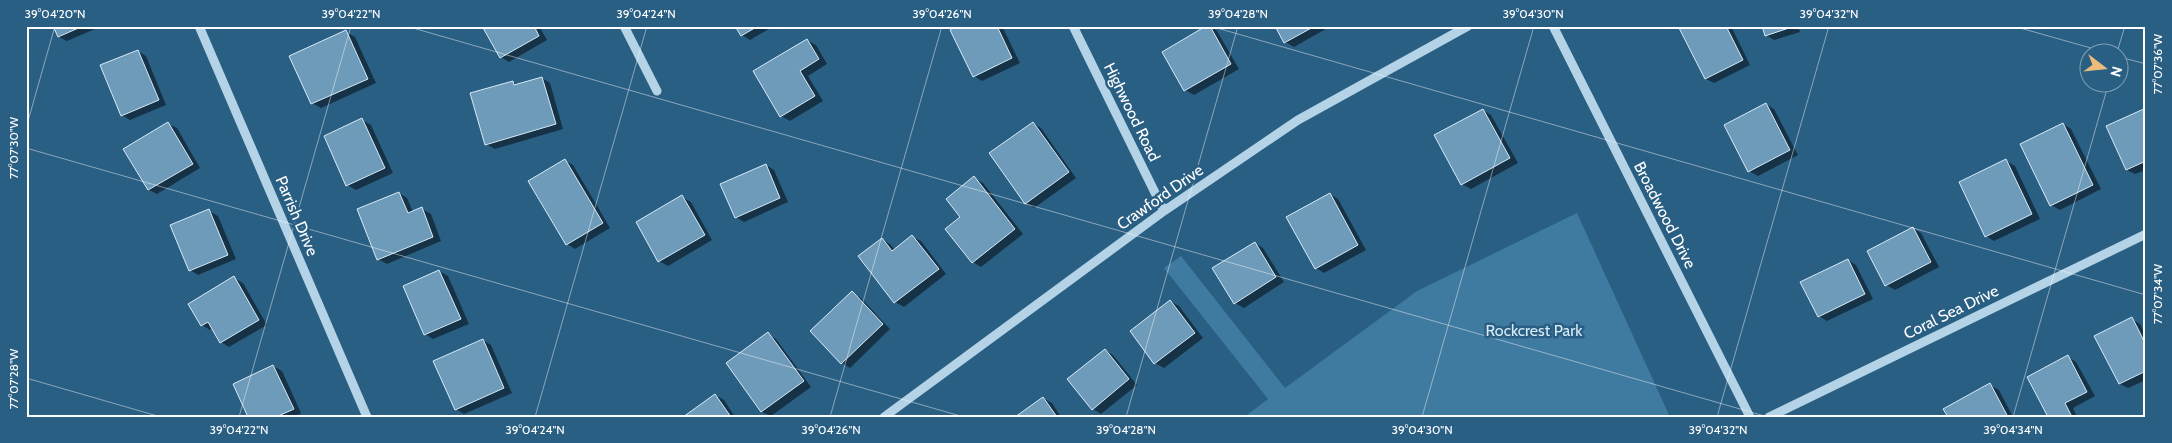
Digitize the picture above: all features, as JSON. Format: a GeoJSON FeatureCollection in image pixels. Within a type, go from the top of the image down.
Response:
{"type":"FeatureCollection","features":[{"type":"Feature","properties":{"kind":"street","name":"Parrish Drive"},"geometry":{"type":"LineString","coordinates":[[199,26],[367,417]]}},
{"type":"Feature","properties":{"kind":"street"},"geometry":{"type":"LineString","coordinates":[[624,26],[657,91]]}},
{"type":"Feature","properties":{"kind":"street","name":"Highwood Road"},"geometry":{"type":"LineString","coordinates":[[1074,26],[1164,211]]}},
{"type":"Feature","properties":{"kind":"street","name":"Crawford Drive"},"geometry":{"type":"LineString","coordinates":[[884,417],[1164,211],[1298,120],[1468,26]]}},
{"type":"Feature","properties":{"kind":"street","name":"Broadwood Drive"},"geometry":{"type":"LineString","coordinates":[[1553,26],[1750,417]]}},
{"type":"Feature","properties":{"kind":"street","name":"Coral Sea Drive"},"geometry":{"type":"LineString","coordinates":[[1769,417],[2146,234]]}},
{"type":"Feature","properties":{"kind":"green space","name":"Rockcrest Park"},"geometry":{"type":"Polygon","coordinates":[[[1577,213],[1670,417],[1244,417],[1268,399],[1164,268],[1181,256],[1285,388],[1417,291],[1577,213]]]}},
{"type":"Feature","properties":{"kind":"building"},"geometry":{"type":"Polygon","coordinates":[[[53,26],[83,26],[58,37],[53,26]]]}},
{"type":"Feature","properties":{"kind":"building"},"geometry":{"type":"Polygon","coordinates":[[[482,26],[534,26],[539,36],[500,58],[482,26]]]}},
{"type":"Feature","properties":{"kind":"building"},"geometry":{"type":"Polygon","coordinates":[[[735,26],[758,26],[741,36],[735,26]]]}},
{"type":"Feature","properties":{"kind":"building"},"geometry":{"type":"Polygon","coordinates":[[[957,26],[997,26],[1012,58],[973,77],[950,30],[957,26]]]}},
{"type":"Feature","properties":{"kind":"building"},"geometry":{"type":"Polygon","coordinates":[[[1206,26],[1210,26],[1231,64],[1184,91],[1162,52],[1206,26]]]}},
{"type":"Feature","properties":{"kind":"building"},"geometry":{"type":"Polygon","coordinates":[[[1275,26],[1315,26],[1284,43],[1275,26]]]}},
{"type":"Feature","properties":{"kind":"building"},"geometry":{"type":"Polygon","coordinates":[[[1678,26],[1726,26],[1743,60],[1705,79],[1678,26]]]}},
{"type":"Feature","properties":{"kind":"building"},"geometry":{"type":"Polygon","coordinates":[[[1762,26],[1792,26],[1792,27],[1765,36],[1762,26]]]}},
{"type":"Feature","properties":{"kind":"building"},"geometry":{"type":"Polygon","coordinates":[[[346,30],[368,79],[311,104],[289,56],[346,30]]]}},
{"type":"Feature","properties":{"kind":"building"},"geometry":{"type":"Polygon","coordinates":[[[807,39],[819,59],[800,71],[815,96],[780,117],[753,71],[807,39]]]}},
{"type":"Feature","properties":{"kind":"building"},"geometry":{"type":"Polygon","coordinates":[[[138,50],[159,100],[121,116],[100,65],[138,50]]]}},
{"type":"Feature","properties":{"kind":"building"},"geometry":{"type":"Polygon","coordinates":[[[542,77],[556,124],[485,145],[470,93],[513,81],[514,85],[542,77]]]}},
{"type":"Feature","properties":{"kind":"building"},"geometry":{"type":"Polygon","coordinates":[[[1766,103],[1790,150],[1748,172],[1724,125],[1766,103]]]}},
{"type":"Feature","properties":{"kind":"building"},"geometry":{"type":"Polygon","coordinates":[[[2146,108],[2146,161],[2126,170],[2106,126],[2146,108]]]}},
{"type":"Feature","properties":{"kind":"building"},"geometry":{"type":"Polygon","coordinates":[[[1483,109],[1510,158],[1461,185],[1434,135],[1483,109]]]}},
{"type":"Feature","properties":{"kind":"building"},"geometry":{"type":"Polygon","coordinates":[[[362,118],[385,168],[346,186],[324,136],[362,118]]]}},
{"type":"Feature","properties":{"kind":"building"},"geometry":{"type":"Polygon","coordinates":[[[168,122],[193,164],[148,190],[123,149],[168,122]]]}},
{"type":"Feature","properties":{"kind":"building"},"geometry":{"type":"Polygon","coordinates":[[[1033,122],[1069,172],[1025,204],[989,153],[1033,122]]]}},
{"type":"Feature","properties":{"kind":"building"},"geometry":{"type":"Polygon","coordinates":[[[2063,123],[2093,185],[2050,206],[2020,144],[2063,123]]]}},
{"type":"Feature","properties":{"kind":"building"},"geometry":{"type":"Polygon","coordinates":[[[565,159],[603,223],[566,245],[528,181],[565,159]]]}},
{"type":"Feature","properties":{"kind":"building"},"geometry":{"type":"Polygon","coordinates":[[[2006,159],[2032,214],[1985,237],[1959,182],[2006,159]]]}},
{"type":"Feature","properties":{"kind":"building"},"geometry":{"type":"Polygon","coordinates":[[[766,164],[780,198],[735,218],[720,184],[766,164]]]}},
{"type":"Feature","properties":{"kind":"building"},"geometry":{"type":"Polygon","coordinates":[[[974,176],[1015,229],[972,263],[945,229],[960,217],[946,199],[974,176]]]}},
{"type":"Feature","properties":{"kind":"building"},"geometry":{"type":"Polygon","coordinates":[[[399,192],[408,213],[422,207],[433,237],[377,260],[357,209],[399,192]]]}},
{"type":"Feature","properties":{"kind":"building"},"geometry":{"type":"Polygon","coordinates":[[[1330,193],[1358,245],[1315,269],[1286,217],[1330,193]]]}},
{"type":"Feature","properties":{"kind":"building"},"geometry":{"type":"Polygon","coordinates":[[[682,195],[705,235],[658,262],[636,222],[682,195]]]}},
{"type":"Feature","properties":{"kind":"building"},"geometry":{"type":"Polygon","coordinates":[[[209,209],[228,255],[189,271],[170,225],[209,209]]]}},
{"type":"Feature","properties":{"kind":"building"},"geometry":{"type":"Polygon","coordinates":[[[1913,227],[1931,262],[1885,286],[1867,251],[1913,227]]]}},
{"type":"Feature","properties":{"kind":"building"},"geometry":{"type":"Polygon","coordinates":[[[912,235],[939,269],[894,303],[858,256],[882,238],[892,251],[912,235]]]}},
{"type":"Feature","properties":{"kind":"building"},"geometry":{"type":"Polygon","coordinates":[[[1255,242],[1276,277],[1234,304],[1212,268],[1255,242]]]}},
{"type":"Feature","properties":{"kind":"building"},"geometry":{"type":"Polygon","coordinates":[[[1848,259],[1865,294],[1818,317],[1800,282],[1848,259]]]}},
{"type":"Feature","properties":{"kind":"building"},"geometry":{"type":"Polygon","coordinates":[[[439,270],[461,319],[424,335],[403,286],[439,270]]]}},
{"type":"Feature","properties":{"kind":"building"},"geometry":{"type":"Polygon","coordinates":[[[234,276],[259,320],[220,343],[208,322],[201,326],[188,304],[234,276]]]}},
{"type":"Feature","properties":{"kind":"building"},"geometry":{"type":"Polygon","coordinates":[[[852,291],[883,324],[841,364],[810,331],[852,291]]]}},
{"type":"Feature","properties":{"kind":"building"},"geometry":{"type":"Polygon","coordinates":[[[1170,300],[1195,333],[1154,364],[1130,331],[1170,300]]]}},
{"type":"Feature","properties":{"kind":"building"},"geometry":{"type":"Polygon","coordinates":[[[2132,317],[2146,345],[2146,371],[2119,384],[2094,336],[2132,317]]]}},
{"type":"Feature","properties":{"kind":"building"},"geometry":{"type":"Polygon","coordinates":[[[768,332],[804,381],[761,412],[726,363],[768,332]]]}},
{"type":"Feature","properties":{"kind":"building"},"geometry":{"type":"Polygon","coordinates":[[[483,339],[504,388],[455,410],[433,361],[483,339]]]}},
{"type":"Feature","properties":{"kind":"building"},"geometry":{"type":"Polygon","coordinates":[[[1105,349],[1129,379],[1092,410],[1067,379],[1105,349]]]}},
{"type":"Feature","properties":{"kind":"building"},"geometry":{"type":"Polygon","coordinates":[[[2068,355],[2087,392],[2065,403],[2072,417],[2048,417],[2027,377],[2068,355]]]}},
{"type":"Feature","properties":{"kind":"building"},"geometry":{"type":"Polygon","coordinates":[[[273,365],[294,409],[276,417],[248,417],[233,384],[273,365]]]}},
{"type":"Feature","properties":{"kind":"building"},"geometry":{"type":"Polygon","coordinates":[[[1990,383],[2008,417],[1948,417],[1943,409],[1990,383]]]}},
{"type":"Feature","properties":{"kind":"building"},"geometry":{"type":"Polygon","coordinates":[[[715,394],[731,417],[683,417],[715,394]]]}},
{"type":"Feature","properties":{"kind":"building"},"geometry":{"type":"Polygon","coordinates":[[[1043,397],[1057,417],[1015,417],[1043,397]]]}}]}
